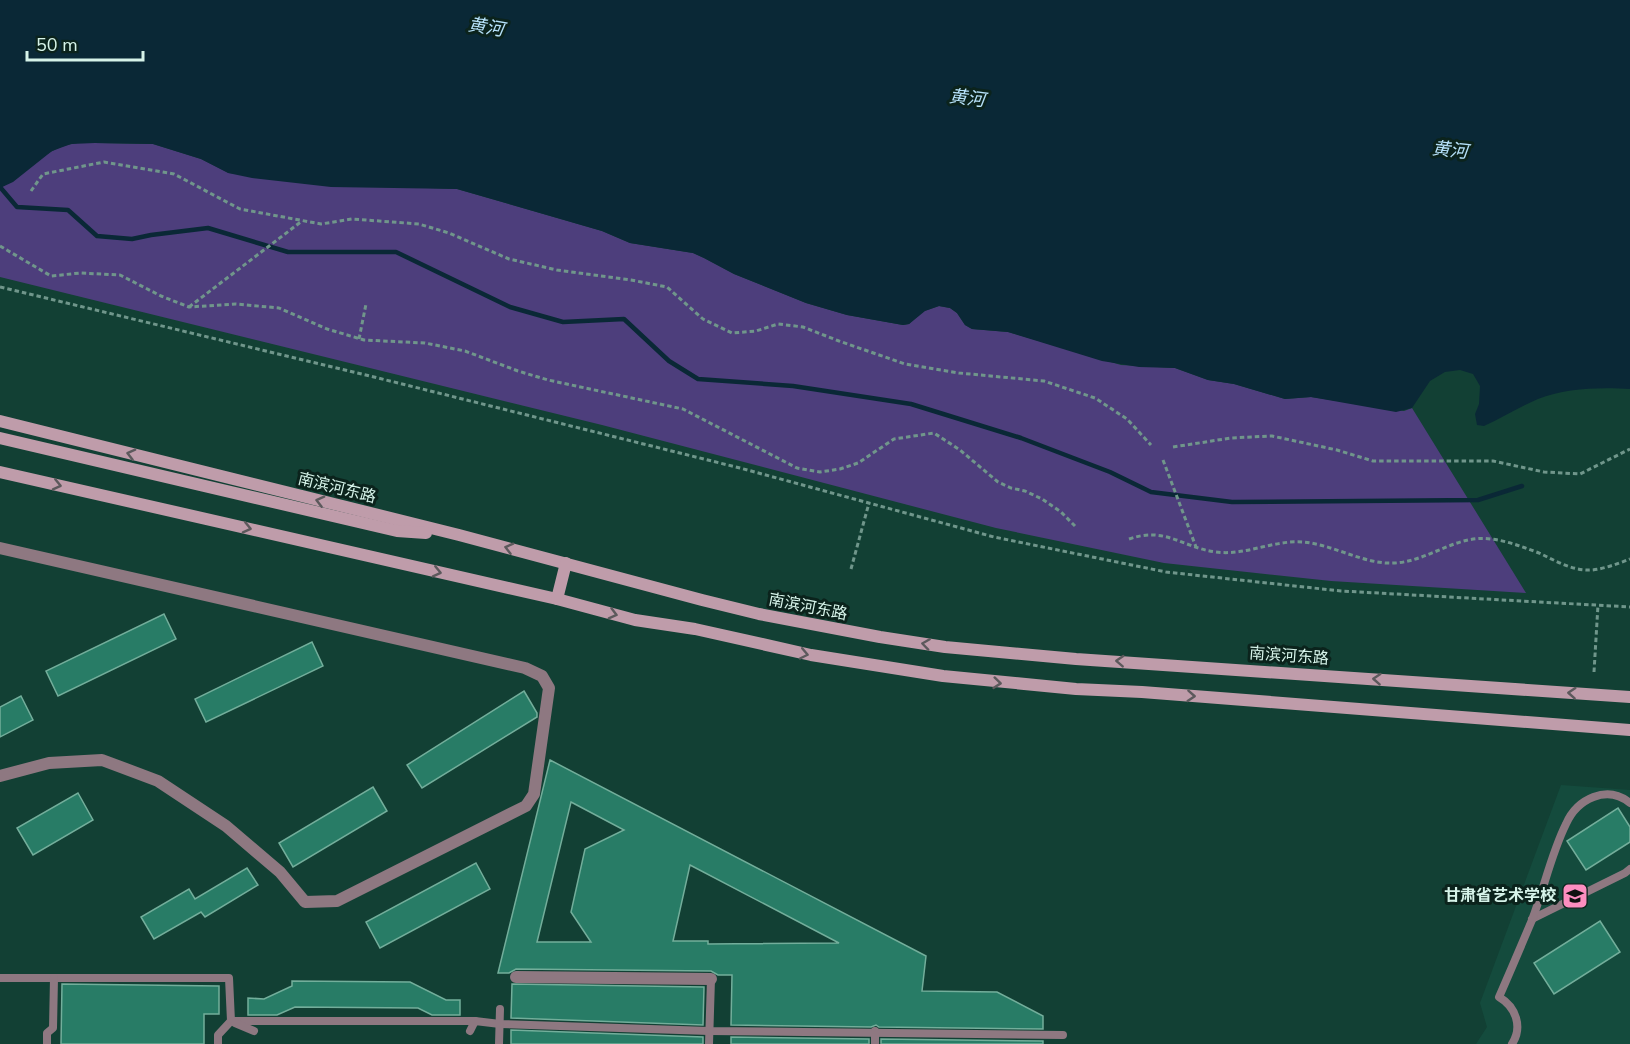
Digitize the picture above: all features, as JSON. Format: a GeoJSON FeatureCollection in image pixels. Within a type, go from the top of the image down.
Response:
{"type":"FeatureCollection","features":[{"type":"Feature","properties":{"kind":"main road","name":"南滨河东路"},"geometry":{"type":"LineString","coordinates":[[0,421],[566,563],[759,614],[859,634],[945,647],[1076,659],[1630,697]]}},
{"type":"Feature","properties":{"kind":"main road"},"geometry":{"type":"LineString","coordinates":[[0,438],[397,531],[459,536]]}},
{"type":"Feature","properties":{"kind":"main road"},"geometry":{"type":"LineString","coordinates":[[0,471],[556,599],[635,620],[695,629],[811,655],[943,676],[1053,687],[1630,730]]}},
{"type":"Feature","properties":{"kind":"main road"},"geometry":{"type":"LineString","coordinates":[[556,599],[566,563]]}},
{"type":"Feature","properties":{"kind":"street"},"geometry":{"type":"LineString","coordinates":[[0,548],[525,668],[542,676],[549,688],[534,794],[526,806],[337,901],[305,902],[280,872],[226,826],[158,781],[102,760],[49,763],[0,776]]}},
{"type":"Feature","properties":{"kind":"street"},"geometry":{"type":"LineString","coordinates":[[516,977],[711,980]]}},
{"type":"Feature","properties":{"kind":"lane"},"geometry":{"type":"LineString","coordinates":[[1512,1044],[1517,1032],[1516,1016],[1510,1005],[1499,997],[1532,919],[1566,823],[1572,814],[1588,800],[1602,794],[1617,795],[1630,803]]}},
{"type":"Feature","properties":{"kind":"lane"},"geometry":{"type":"LineString","coordinates":[[1532,919],[1630,869]]}},
{"type":"Feature","properties":{"kind":"lane"},"geometry":{"type":"LineString","coordinates":[[0,978],[229,978],[231,1021],[218,1035],[218,1044]]}},
{"type":"Feature","properties":{"kind":"lane"},"geometry":{"type":"LineString","coordinates":[[47,1044],[47,1033],[53,1028],[54,978]]}},
{"type":"Feature","properties":{"kind":"lane"},"geometry":{"type":"LineString","coordinates":[[709,1044],[711,980]]}},
{"type":"Feature","properties":{"kind":"lane"},"geometry":{"type":"LineString","coordinates":[[499,1044],[500,1009]]}},
{"type":"Feature","properties":{"kind":"lane"},"geometry":{"type":"LineString","coordinates":[[231,1021],[475,1021],[500,1024],[709,1031],[875,1031],[1063,1035]]}},
{"type":"Feature","properties":{"kind":"lane"},"geometry":{"type":"LineString","coordinates":[[231,1021],[254,1031]]}},
{"type":"Feature","properties":{"kind":"lane"},"geometry":{"type":"LineString","coordinates":[[470,1031],[475,1021]]}},
{"type":"Feature","properties":{"kind":"lane"},"geometry":{"type":"LineString","coordinates":[[875,1031],[875,1044]]}},
{"type":"Feature","properties":{"kind":"path"},"geometry":{"type":"LineString","coordinates":[[31,191],[43,174],[104,162],[174,174],[240,209],[321,224],[352,219],[419,224],[449,233],[509,259],[557,270],[667,287],[703,319],[732,333],[756,331],[778,324],[803,327],[905,364],[959,373],[1044,381],[1095,398],[1127,419],[1151,445]]}},
{"type":"Feature","properties":{"kind":"path"},"geometry":{"type":"LineString","coordinates":[[189,307],[302,221]]}},
{"type":"Feature","properties":{"kind":"path"},"geometry":{"type":"LineString","coordinates":[[0,246],[51,276],[80,273],[120,275],[161,296],[189,307],[236,304],[279,308],[327,329],[359,339],[425,344],[465,351],[548,380],[683,409],[797,468],[820,472],[840,469],[858,464],[894,439],[934,433],[960,450],[998,482],[1042,499],[1061,512],[1075,526]]}},
{"type":"Feature","properties":{"kind":"path"},"geometry":{"type":"LineString","coordinates":[[0,287],[740,468],[994,537],[1166,572],[1341,591],[1630,607]]}},
{"type":"Feature","properties":{"kind":"path"},"geometry":{"type":"LineString","coordinates":[[359,339],[366,304]]}},
{"type":"Feature","properties":{"kind":"path"},"geometry":{"type":"LineString","coordinates":[[1173,447],[1232,438],[1272,436],[1337,450],[1373,461],[1493,461],[1544,472],[1580,474],[1630,449]]}},
{"type":"Feature","properties":{"kind":"path"},"geometry":{"type":"LineString","coordinates":[[1163,460],[1196,547]]}},
{"type":"Feature","properties":{"kind":"path"},"geometry":{"type":"LineString","coordinates":[[851,569],[869,503]]}},
{"type":"Feature","properties":{"kind":"path"},"geometry":{"type":"LineString","coordinates":[[1129,538],[1159,534],[1217,552],[1303,542],[1381,562],[1395,563],[1476,537],[1518,545],[1567,566],[1588,570],[1630,560]]}},
{"type":"Feature","properties":{"kind":"path"},"geometry":{"type":"LineString","coordinates":[[1593,672],[1598,605]]}},
{"type":"Feature","properties":{"kind":"shaded area"},"geometry":{"type":"Polygon","coordinates":[[[75,143],[153,144],[201,159],[229,173],[402,187],[457,189],[602,231],[630,243],[693,253],[734,274],[806,303],[847,315],[903,325],[909,324],[924,311],[939,306],[950,308],[957,313],[965,325],[972,329],[1008,332],[1121,365],[1175,368],[1208,380],[1234,384],[1285,399],[1311,397],[1404,411],[1412,408],[1526,593],[1331,581],[1164,563],[996,528],[602,425],[0,277],[0,188],[52,151],[75,143]]]}},
{"type":"Feature","properties":{"kind":"shaded area","name":"甘肃省艺术学校"},"geometry":{"type":"Polygon","coordinates":[[[1561,785],[1630,790],[1630,1044],[1476,1044],[1487,1027],[1480,1003],[1561,785]]]}},
{"type":"Feature","properties":{"kind":"water","name":"黄河"},"geometry":{"type":"Polygon","coordinates":[[[0,0],[1630,0],[1630,389],[1583,389],[1549,395],[1484,426],[1477,425],[1475,414],[1479,404],[1480,386],[1473,374],[1460,370],[1445,372],[1430,381],[1412,408],[1396,412],[1311,397],[1285,399],[1234,384],[1208,380],[1175,368],[1139,367],[1102,361],[1008,332],[972,329],[965,325],[957,313],[950,308],[939,306],[925,311],[909,324],[903,325],[847,315],[806,303],[734,274],[693,253],[630,243],[602,231],[457,189],[331,187],[252,178],[228,173],[201,159],[153,144],[71,144],[52,151],[13,182],[0,188],[0,0]]]}},
{"type":"Feature","properties":{"kind":"building"},"geometry":{"type":"Polygon","coordinates":[[[164,614],[176,639],[58,696],[46,671],[164,614]]]}},
{"type":"Feature","properties":{"kind":"building"},"geometry":{"type":"Polygon","coordinates":[[[312,642],[323,666],[206,722],[195,699],[312,642]]]}},
{"type":"Feature","properties":{"kind":"building"},"geometry":{"type":"Polygon","coordinates":[[[524,691],[537,717],[422,788],[407,765],[524,691]]]}},
{"type":"Feature","properties":{"kind":"building"},"geometry":{"type":"Polygon","coordinates":[[[21,696],[33,720],[0,737],[0,707],[21,696]]]}},
{"type":"Feature","properties":{"kind":"building"},"geometry":{"type":"Polygon","coordinates":[[[550,760],[926,956],[922,991],[997,992],[1043,1016],[1043,1029],[879,1027],[876,1025],[871,1027],[731,1025],[732,975],[718,975],[711,971],[516,969],[509,973],[498,973],[550,760]],[[571,802],[537,942],[591,942],[571,912],[585,849],[624,830],[571,802]],[[690,865],[673,941],[708,941],[708,944],[839,943],[690,865]]]}},
{"type":"Feature","properties":{"kind":"building"},"geometry":{"type":"Polygon","coordinates":[[[373,787],[387,811],[293,867],[279,843],[373,787]]]}},
{"type":"Feature","properties":{"kind":"building"},"geometry":{"type":"Polygon","coordinates":[[[78,793],[93,820],[33,855],[17,828],[78,793]]]}},
{"type":"Feature","properties":{"kind":"building"},"geometry":{"type":"Polygon","coordinates":[[[1618,808],[1630,827],[1630,842],[1586,870],[1567,841],[1618,808]]]}},
{"type":"Feature","properties":{"kind":"building"},"geometry":{"type":"Polygon","coordinates":[[[476,863],[490,889],[380,948],[366,922],[476,863]]]}},
{"type":"Feature","properties":{"kind":"building"},"geometry":{"type":"Polygon","coordinates":[[[247,868],[258,885],[205,917],[201,912],[154,939],[141,917],[189,889],[195,899],[247,868]]]}},
{"type":"Feature","properties":{"kind":"building"},"geometry":{"type":"Polygon","coordinates":[[[1600,921],[1620,952],[1554,994],[1534,963],[1600,921]]]}},
{"type":"Feature","properties":{"kind":"building"},"geometry":{"type":"Polygon","coordinates":[[[292,981],[410,982],[446,1000],[460,1000],[460,1015],[432,1015],[418,1008],[295,1007],[277,1015],[248,1015],[248,998],[264,999],[292,986],[292,981]]]}},
{"type":"Feature","properties":{"kind":"building"},"geometry":{"type":"Polygon","coordinates":[[[62,984],[219,986],[219,1014],[204,1014],[204,1044],[61,1044],[62,984]]]}},
{"type":"Feature","properties":{"kind":"building"},"geometry":{"type":"Polygon","coordinates":[[[512,984],[704,987],[703,1025],[511,1018],[512,984]]]}},
{"type":"Feature","properties":{"kind":"building"},"geometry":{"type":"Polygon","coordinates":[[[511,1030],[703,1037],[703,1044],[511,1044],[511,1030]]]}},
{"type":"Feature","properties":{"kind":"building"},"geometry":{"type":"Polygon","coordinates":[[[731,1037],[869,1039],[869,1044],[731,1044],[731,1037]]]}},
{"type":"Feature","properties":{"kind":"building"},"geometry":{"type":"Polygon","coordinates":[[[881,1039],[1043,1041],[1043,1044],[881,1044],[881,1039]]]}},
{"type":"Feature","properties":{"kind":"waterway"},"geometry":{"type":"LineString","coordinates":[[0,187],[17,207],[68,210],[97,236],[132,239],[208,228],[288,252],[396,252],[510,307],[563,322],[624,319],[669,361],[698,379],[793,386],[911,404],[1021,438],[1110,472],[1151,492],[1232,502],[1478,500],[1522,486]]}},
{"type":"Feature","properties":{"kind":"place","name":"甘肃省艺术学校"},"geometry":{"type":"Point","coordinates":[1575,896]}}]}
